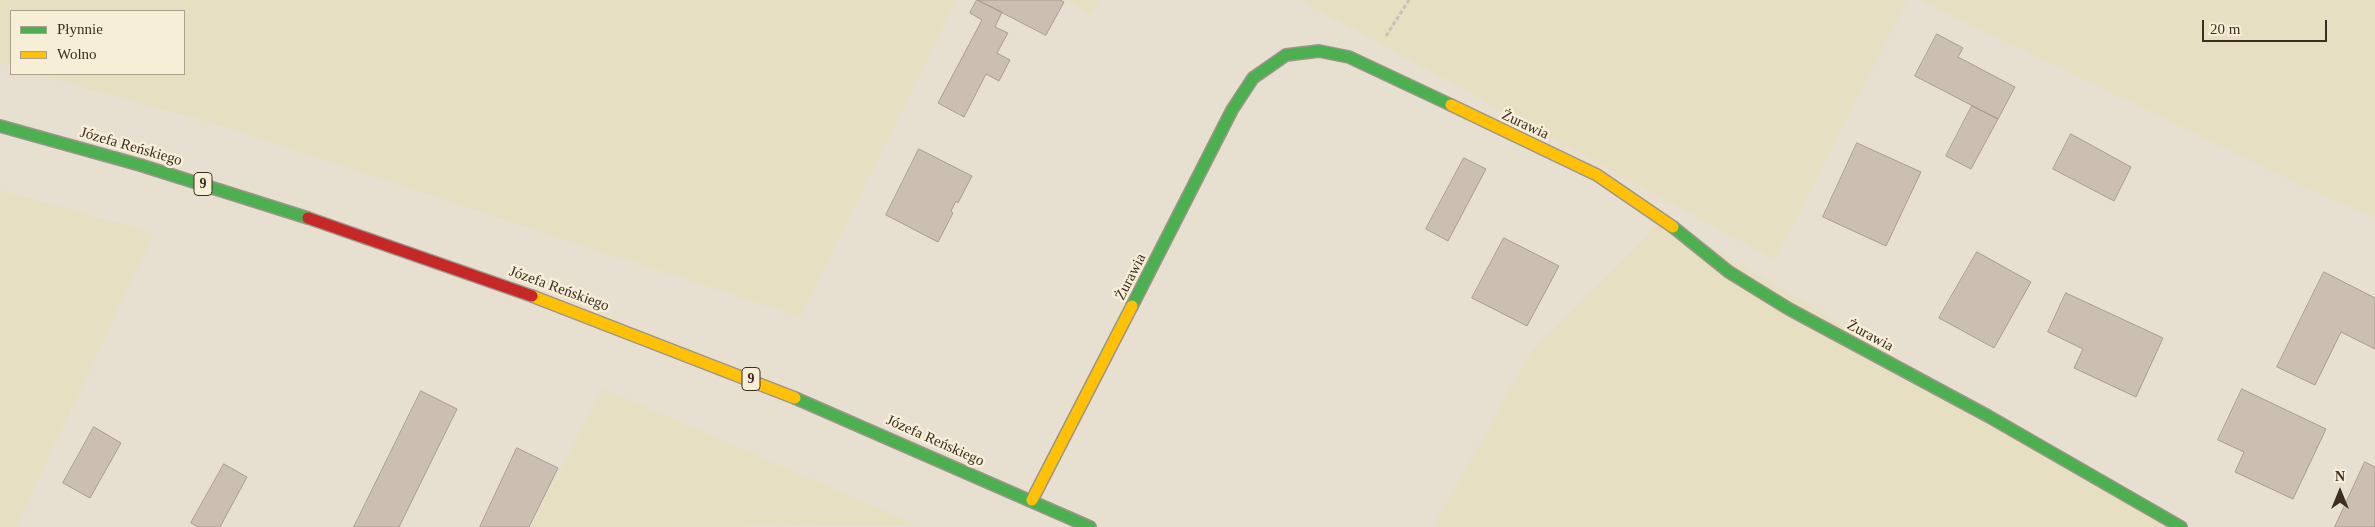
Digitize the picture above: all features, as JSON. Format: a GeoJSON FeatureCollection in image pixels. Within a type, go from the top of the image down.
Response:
{"type":"FeatureCollection","features":[{"type":"Feature","properties":{"kind":"street","name":"Żurawia"},"geometry":{"type":"LineString","coordinates":[[1032,500],[1232,110],[1253,78],[1286,56],[1319,51],[1349,57],[1597,175],[1664,219],[1730,272],[1789,309],[1988,416],[2181,527]]}},
{"type":"Feature","properties":{"kind":"street","name":"Józefa Reńskiego"},"geometry":{"type":"LineString","coordinates":[[0,126],[110,156],[321,220],[519,290],[781,391],[1090,527]]}},
{"type":"Feature","properties":{"kind":"shaded area"},"geometry":{"type":"Polygon","coordinates":[[[0,0],[957,0],[800,317],[222,126],[39,75],[185,75],[185,10],[10,10],[10,67],[0,64],[0,0]]]}},
{"type":"Feature","properties":{"kind":"shaded area"},"geometry":{"type":"Polygon","coordinates":[[[1065,0],[1099,0],[1091,15],[1065,0]]]}},
{"type":"Feature","properties":{"kind":"shaded area"},"geometry":{"type":"Polygon","coordinates":[[[1300,0],[1907,0],[1775,260],[1300,0]]]}},
{"type":"Feature","properties":{"kind":"shaded area"},"geometry":{"type":"Polygon","coordinates":[[[1920,0],[2375,0],[2375,217],[2330,199],[1920,0]]]}},
{"type":"Feature","properties":{"kind":"shaded area"},"geometry":{"type":"Polygon","coordinates":[[[0,190],[154,233],[16,527],[0,527],[0,190]]]}},
{"type":"Feature","properties":{"kind":"shaded area"},"geometry":{"type":"Polygon","coordinates":[[[1664,219],[2181,527],[1433,527],[1533,349],[1664,219]]]}},
{"type":"Feature","properties":{"kind":"shaded area"},"geometry":{"type":"Polygon","coordinates":[[[602,388],[919,526],[531,527],[602,388]]]}},
{"type":"Feature","properties":{"kind":"building"},"geometry":{"type":"Polygon","coordinates":[[[977,0],[1002,12],[995,27],[1008,33],[997,53],[1010,60],[999,81],[986,74],[964,117],[938,103],[982,20],[970,13],[977,0]]]}},
{"type":"Feature","properties":{"kind":"building"},"geometry":{"type":"Polygon","coordinates":[[[978,0],[1060,0],[1064,2],[1046,35],[978,0]]]}},
{"type":"Feature","properties":{"kind":"building"},"geometry":{"type":"Polygon","coordinates":[[[1937,34],[1963,48],[1958,57],[2015,87],[1998,119],[1915,76],[1937,34]]]}},
{"type":"Feature","properties":{"kind":"building"},"geometry":{"type":"Polygon","coordinates":[[[1972,106],[1998,119],[1971,169],[1946,156],[1972,106]]]}},
{"type":"Feature","properties":{"kind":"building"},"geometry":{"type":"Polygon","coordinates":[[[2071,134],[2131,167],[2114,201],[2053,169],[2071,134]]]}},
{"type":"Feature","properties":{"kind":"building"},"geometry":{"type":"Polygon","coordinates":[[[1857,143],[1921,172],[1886,246],[1823,217],[1857,143]]]}},
{"type":"Feature","properties":{"kind":"building"},"geometry":{"type":"Polygon","coordinates":[[[919,149],[972,176],[958,203],[956,201],[951,211],[953,213],[938,242],[886,215],[919,149]]]}},
{"type":"Feature","properties":{"kind":"building"},"geometry":{"type":"Polygon","coordinates":[[[1464,158],[1486,169],[1448,241],[1426,229],[1464,158]]]}},
{"type":"Feature","properties":{"kind":"building"},"geometry":{"type":"Polygon","coordinates":[[[1504,238],[1559,266],[1527,326],[1472,298],[1504,238]]]}},
{"type":"Feature","properties":{"kind":"building"},"geometry":{"type":"Polygon","coordinates":[[[1977,252],[2031,282],[1994,348],[1939,318],[1977,252]]]}},
{"type":"Feature","properties":{"kind":"building"},"geometry":{"type":"Polygon","coordinates":[[[2324,272],[2375,298],[2375,349],[2341,332],[2315,385],[2277,367],[2324,272]]]}},
{"type":"Feature","properties":{"kind":"building"},"geometry":{"type":"Polygon","coordinates":[[[2066,293],[2163,338],[2136,397],[2074,368],[2083,349],[2048,332],[2066,293]]]}},
{"type":"Feature","properties":{"kind":"building"},"geometry":{"type":"Polygon","coordinates":[[[2242,389],[2326,429],[2293,499],[2235,472],[2244,452],[2218,440],[2242,389]]]}},
{"type":"Feature","properties":{"kind":"building"},"geometry":{"type":"Polygon","coordinates":[[[421,391],[457,409],[399,527],[354,527],[421,391]]]}},
{"type":"Feature","properties":{"kind":"building"},"geometry":{"type":"Polygon","coordinates":[[[94,427],[121,443],[90,498],[63,483],[94,427]]]}},
{"type":"Feature","properties":{"kind":"building"},"geometry":{"type":"Polygon","coordinates":[[[517,448],[558,468],[529,527],[480,527],[517,448]]]}},
{"type":"Feature","properties":{"kind":"building"},"geometry":{"type":"Polygon","coordinates":[[[2365,462],[2375,467],[2375,527],[2335,527],[2365,462]]]}},
{"type":"Feature","properties":{"kind":"building"},"geometry":{"type":"Polygon","coordinates":[[[224,464],[247,477],[220,527],[198,527],[191,523],[224,464]]]}},
{"type":"Feature","properties":{"kind":"traffic: fast"},"geometry":{"type":"LineString","coordinates":[[1132,306],[1232,110],[1253,78],[1286,55],[1319,51],[1349,57],[1451,105]]}},
{"type":"Feature","properties":{"kind":"traffic: fast"},"geometry":{"type":"LineString","coordinates":[[0,126],[140,165],[308,218]]}},
{"type":"Feature","properties":{"kind":"traffic: fast"},"geometry":{"type":"LineString","coordinates":[[1673,227],[1729,272],[1789,309],[1988,416],[2181,527]]}},
{"type":"Feature","properties":{"kind":"traffic: fast"},"geometry":{"type":"LineString","coordinates":[[795,398],[1090,527]]}},
{"type":"Feature","properties":{"kind":"traffic: slow"},"geometry":{"type":"LineString","coordinates":[[1451,105],[1597,175],[1673,227]]}},
{"type":"Feature","properties":{"kind":"traffic: slow"},"geometry":{"type":"LineString","coordinates":[[532,296],[795,398]]}},
{"type":"Feature","properties":{"kind":"traffic: slow"},"geometry":{"type":"LineString","coordinates":[[1032,500],[1132,306]]}},
{"type":"Feature","properties":{"kind":"traffic: jam"},"geometry":{"type":"LineString","coordinates":[[308,218],[532,296]]}}]}
